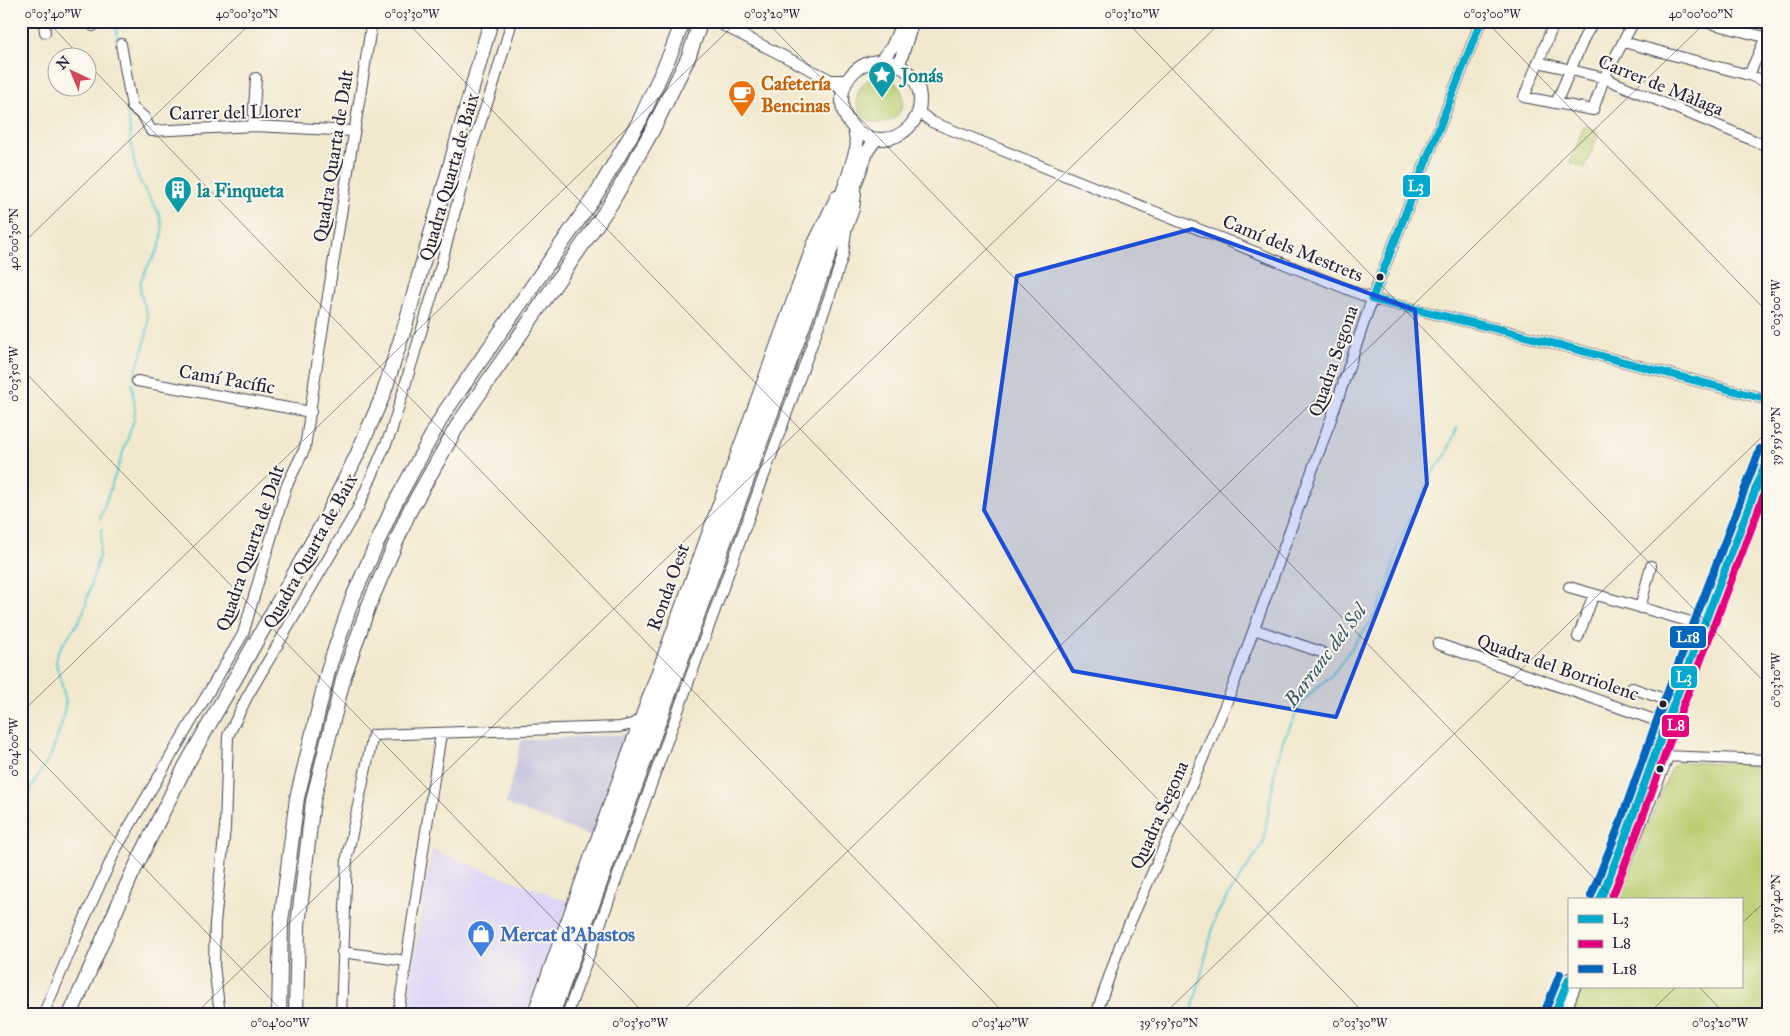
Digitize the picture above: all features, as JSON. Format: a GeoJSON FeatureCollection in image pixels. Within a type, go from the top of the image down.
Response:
{"type":"FeatureCollection","features":[{"type":"Feature","properties":{"kind":"highway"},"geometry":{"type":"LineString","coordinates":[[70,1015],[131,876],[185,767],[327,516],[357,455],[379,403],[405,326],[492,21]]}},
{"type":"Feature","properties":{"kind":"highway"},"geometry":{"type":"LineString","coordinates":[[279,1015],[281,922],[297,798],[329,668],[353,597],[394,505],[444,413],[595,196],[640,120],[683,21]]}},
{"type":"Feature","properties":{"kind":"highway"},"geometry":{"type":"LineString","coordinates":[[296,1015],[298,925],[313,801],[344,676],[369,605],[409,512],[459,423],[610,205],[653,129],[688,58],[701,21]]}},
{"type":"Feature","properties":{"kind":"main road"},"geometry":{"type":"LineString","coordinates":[[881,60],[892,47],[903,21]]}},
{"type":"Feature","properties":{"kind":"main road"},"geometry":{"type":"LineString","coordinates":[[899,64],[913,21]]}},
{"type":"Feature","properties":{"kind":"main road"},"geometry":{"type":"LineString","coordinates":[[881,60],[899,64],[910,73],[917,83],[921,95],[917,116],[903,133],[888,139],[876,139],[865,136],[854,129],[843,110],[845,85],[860,66],[881,60]]}},
{"type":"Feature","properties":{"kind":"main road","name":"Ronda Oest"},"geometry":{"type":"LineString","coordinates":[[553,1015],[853,178],[857,145],[854,129]]}},
{"type":"Feature","properties":{"kind":"main road","name":"Ronda Oest"},"geometry":{"type":"LineString","coordinates":[[542,1015],[853,178],[876,139]]}},
{"type":"Feature","properties":{"kind":"street","name":"Quadra Quarta de Dalt"},"geometry":{"type":"LineString","coordinates":[[44,1015],[71,948],[116,849],[243,634],[286,486],[305,448],[372,21]]}},
{"type":"Feature","properties":{"kind":"street","name":"Quadra Quarta de Baix"},"geometry":{"type":"LineString","coordinates":[[220,1015],[214,965],[225,828],[228,736],[247,697],[358,508],[391,432],[440,269],[471,150],[493,86],[512,21]]}},
{"type":"Feature","properties":{"kind":"street","name":"Quadra Segona"},"geometry":{"type":"LineString","coordinates":[[1096,1015],[1120,944],[1192,784],[1232,689],[1334,411],[1372,299],[1481,21]]}},
{"type":"Feature","properties":{"kind":"street"},"geometry":{"type":"LineString","coordinates":[[1555,21],[1524,97],[1593,110],[1604,78],[1634,21]]}},
{"type":"Feature","properties":{"kind":"street"},"geometry":{"type":"LineString","coordinates":[[1556,103],[1585,36],[1594,21]]}},
{"type":"Feature","properties":{"kind":"street"},"geometry":{"type":"LineString","coordinates":[[1701,21],[1768,35],[1750,75]]}},
{"type":"Feature","properties":{"kind":"street"},"geometry":{"type":"LineString","coordinates":[[724,26],[831,80],[845,85]]}},
{"type":"Feature","properties":{"kind":"street"},"geometry":{"type":"LineString","coordinates":[[1623,42],[1750,75],[1769,83]]}},
{"type":"Feature","properties":{"kind":"street","name":"Carrer del Llorer"},"geometry":{"type":"LineString","coordinates":[[121,44],[132,107],[144,117],[151,131],[253,126],[354,131]]}},
{"type":"Feature","properties":{"kind":"street","name":"Carrer de Màlaga"},"geometry":{"type":"LineString","coordinates":[[1538,62],[1604,78],[1769,148]]}},
{"type":"Feature","properties":{"kind":"street"},"geometry":{"type":"LineString","coordinates":[[253,126],[256,78]]}},
{"type":"Feature","properties":{"kind":"street","name":"Camí dels Mestrets"},"geometry":{"type":"LineString","coordinates":[[917,116],[1372,299],[1506,331],[1769,400]]}},
{"type":"Feature","properties":{"kind":"street","name":"Ronda Oest"},"geometry":{"type":"LineString","coordinates":[[532,1015],[812,245],[832,202],[853,178]]}},
{"type":"Feature","properties":{"kind":"street","name":"Ronda Oest"},"geometry":{"type":"LineString","coordinates":[[567,1015],[831,292],[843,255],[846,232],[854,209],[853,178]]}},
{"type":"Feature","properties":{"kind":"street","name":"Camí Pacífic"},"geometry":{"type":"LineString","coordinates":[[138,380],[311,412]]}},
{"type":"Feature","properties":{"kind":"street"},"geometry":{"type":"LineString","coordinates":[[1601,898],[1702,626],[1769,453]]}},
{"type":"Feature","properties":{"kind":"street"},"geometry":{"type":"LineString","coordinates":[[1640,608],[1652,566]]}},
{"type":"Feature","properties":{"kind":"street"},"geometry":{"type":"LineString","coordinates":[[1569,587],[1702,626]]}},
{"type":"Feature","properties":{"kind":"street"},"geometry":{"type":"LineString","coordinates":[[1578,637],[1594,594]]}},
{"type":"Feature","properties":{"kind":"street"},"geometry":{"type":"LineString","coordinates":[[1254,629],[1321,652]]}},
{"type":"Feature","properties":{"kind":"street","name":"Quadra del Borriolenc"},"geometry":{"type":"LineString","coordinates":[[1438,644],[1666,724]]}},
{"type":"Feature","properties":{"kind":"street"},"geometry":{"type":"LineString","coordinates":[[1632,688],[1674,702]]}},
{"type":"Feature","properties":{"kind":"street"},"geometry":{"type":"LineString","coordinates":[[341,1015],[347,858],[373,735],[620,727],[639,720]]}},
{"type":"Feature","properties":{"kind":"street"},"geometry":{"type":"LineString","coordinates":[[620,727],[631,743]]}},
{"type":"Feature","properties":{"kind":"street"},"geometry":{"type":"LineString","coordinates":[[398,1015],[441,732]]}},
{"type":"Feature","properties":{"kind":"street"},"geometry":{"type":"LineString","coordinates":[[1654,756],[1769,760]]}},
{"type":"Feature","properties":{"kind":"street"},"geometry":{"type":"LineString","coordinates":[[1611,898],[1668,756]]}},
{"type":"Feature","properties":{"kind":"street"},"geometry":{"type":"LineString","coordinates":[[342,952],[406,961]]}},
{"type":"Feature","properties":{"kind":"street"},"geometry":{"type":"LineString","coordinates":[[1554,1015],[1568,980]]}},
{"type":"Feature","properties":{"kind":"street"},"geometry":{"type":"LineString","coordinates":[[1564,1015],[1575,988]]}},
{"type":"Feature","properties":{"kind":"highlighted area"},"geometry":{"type":"Polygon","coordinates":[[[1192,229],[1415,310],[1427,484],[1336,717],[1073,671],[984,510],[1017,276],[1192,229]]]}},
{"type":"Feature","properties":{"kind":"shaded area"},"geometry":{"type":"Polygon","coordinates":[[[630,734],[600,840],[506,804],[521,740],[630,734]]]}},
{"type":"Feature","properties":{"kind":"shaded area","name":"Mercat d'Abastos"},"geometry":{"type":"Polygon","coordinates":[[[432,850],[569,902],[526,1015],[405,1015],[432,850]]]}},
{"type":"Feature","properties":{"kind":"green space"},"geometry":{"type":"Polygon","coordinates":[[[880,77],[893,81],[899,87],[903,100],[899,113],[893,119],[880,123],[867,119],[861,113],[857,100],[861,87],[867,81],[880,77]]]}},
{"type":"Feature","properties":{"kind":"green space"},"geometry":{"type":"Polygon","coordinates":[[[1584,126],[1599,132],[1585,168],[1570,162],[1584,126]]]}},
{"type":"Feature","properties":{"kind":"green space"},"geometry":{"type":"Polygon","coordinates":[[[1677,762],[1769,764],[1769,1014],[1568,1015],[1580,988],[1742,988],[1742,898],[1617,898],[1672,767],[1677,762]]]}},
{"type":"Feature","properties":{"kind":"waterway"},"geometry":{"type":"LineString","coordinates":[[116,25],[118,40]]}},
{"type":"Feature","properties":{"kind":"waterway"},"geometry":{"type":"LineString","coordinates":[[127,107],[138,178],[158,211],[162,226],[158,250],[147,268],[140,286],[148,317],[148,329],[134,377]]}},
{"type":"Feature","properties":{"kind":"waterway"},"geometry":{"type":"LineString","coordinates":[[100,519],[134,420],[135,408],[132,383]]}},
{"type":"Feature","properties":{"kind":"waterway","name":"Barranc del Sol"},"geometry":{"type":"LineString","coordinates":[[1191,1015],[1216,916],[1263,844],[1275,771],[1283,740],[1302,703],[1332,675],[1372,620],[1388,588],[1398,545],[1433,472],[1446,455],[1457,428]]}},
{"type":"Feature","properties":{"kind":"waterway"},"geometry":{"type":"LineString","coordinates":[[21,884],[25,877],[30,789],[51,755],[61,726],[66,701],[56,663],[58,651],[79,621],[84,610],[99,556],[102,529]]}},
{"type":"Feature","properties":{"kind":"transit line","name":"L3"},"geometry":{"type":"LineString","coordinates":[[1481,21],[1372,299],[1506,331],[1769,400]]}},
{"type":"Feature","properties":{"kind":"transit line","name":"L18"},"geometry":{"type":"LineString","coordinates":[[1591,896],[1760,449]]}},
{"type":"Feature","properties":{"kind":"transit line","name":"L3"},"geometry":{"type":"LineString","coordinates":[[1601,898],[1769,454]]}},
{"type":"Feature","properties":{"kind":"transit line","name":"L8"},"geometry":{"type":"LineString","coordinates":[[1612,898],[1769,482]]}},
{"type":"Feature","properties":{"kind":"transit line","name":"L18"},"geometry":{"type":"LineString","coordinates":[[1545,1011],[1560,974]]}},
{"type":"Feature","properties":{"kind":"transit line","name":"L3"},"geometry":{"type":"LineString","coordinates":[[1554,1015],[1568,981]]}},
{"type":"Feature","properties":{"kind":"place","name":"Jonás"},"geometry":{"type":"Point","coordinates":[882,99]}},
{"type":"Feature","properties":{"kind":"place","name":"Cafetería Bencinas"},"geometry":{"type":"Point","coordinates":[742,118]}},
{"type":"Feature","properties":{"kind":"place","name":"la Finqueta"},"geometry":{"type":"Point","coordinates":[178,214]}},
{"type":"Feature","properties":{"kind":"place","name":"Mercat d'Abastos"},"geometry":{"type":"Point","coordinates":[481,958]}}]}
